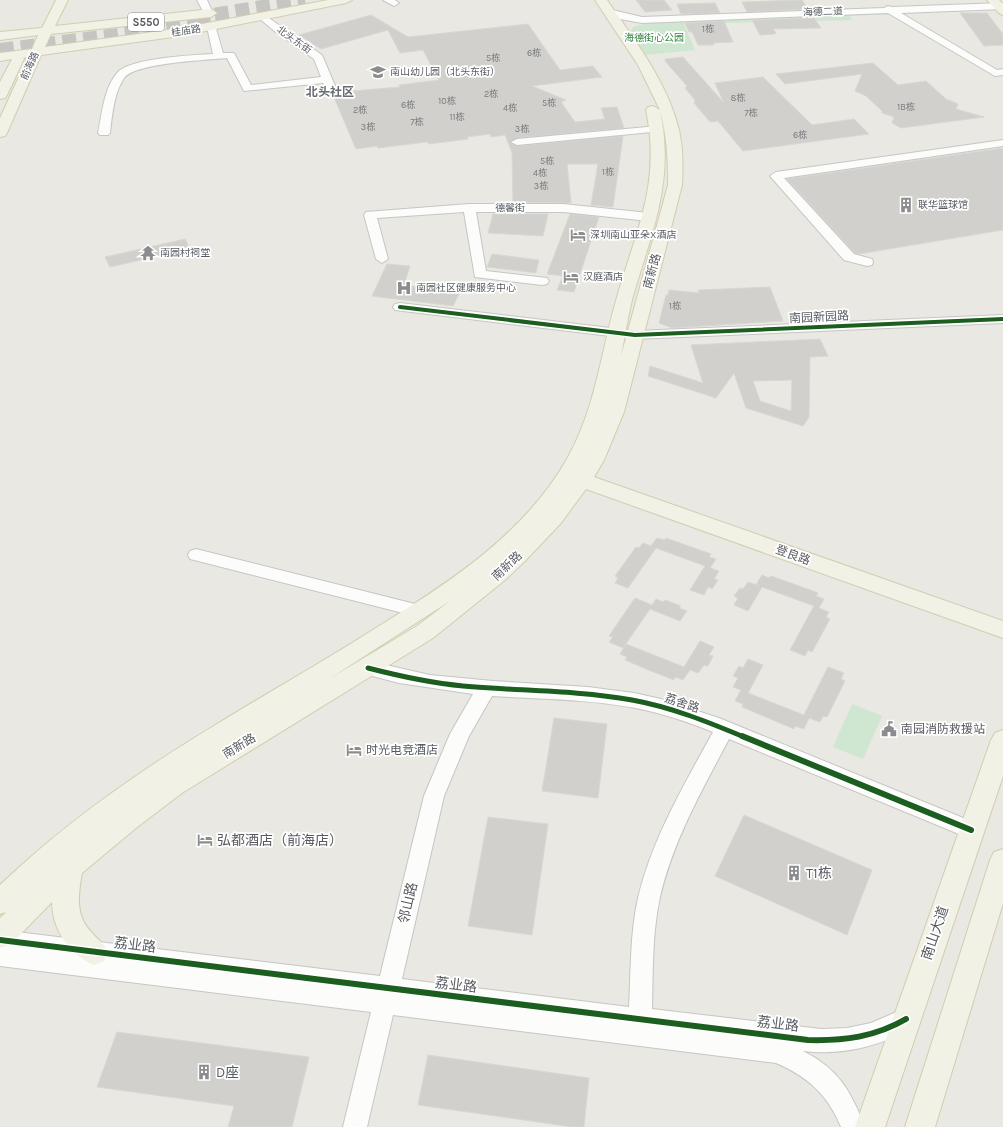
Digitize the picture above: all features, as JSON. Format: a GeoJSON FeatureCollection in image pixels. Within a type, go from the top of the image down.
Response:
{"type":"FeatureCollection","features":[{"type":"Feature","properties":{"kind":"main road"},"geometry":{"type":"LineString","coordinates":[[238,9],[290,0]]}},
{"type":"Feature","properties":{"kind":"main road","name":"桂庙路"},"geometry":{"type":"LineString","coordinates":[[0,57],[212,27],[346,0]]}},
{"type":"Feature","properties":{"kind":"main road","name":"南新路"},"geometry":{"type":"LineString","coordinates":[[0,902],[39,864],[78,832],[166,780],[368,668],[451,613],[498,575],[545,528],[582,480],[594,460],[615,412],[626,334],[619,317],[649,217],[659,172],[660,145],[653,109],[642,82],[588,0]]}},
{"type":"Feature","properties":{"kind":"main road"},"geometry":{"type":"LineString","coordinates":[[56,3],[61,18],[74,24],[106,26]]}},
{"type":"Feature","properties":{"kind":"main road","name":"前海路"},"geometry":{"type":"LineString","coordinates":[[0,133],[46,32],[56,3]]}},
{"type":"Feature","properties":{"kind":"main road","name":"前海路"},"geometry":{"type":"LineString","coordinates":[[0,95],[31,33],[56,3]]}},
{"type":"Feature","properties":{"kind":"main road","name":"南新路"},"geometry":{"type":"LineString","coordinates":[[0,936],[71,865],[137,811],[166,780],[318,676],[419,611],[480,567],[517,535],[540,512],[559,487],[576,460],[599,407],[610,368],[626,334],[675,185],[677,161],[673,128],[663,98],[650,74],[604,6]]}},
{"type":"Feature","properties":{"kind":"main road","name":"桂庙路"},"geometry":{"type":"LineString","coordinates":[[0,35],[106,26],[223,11]]}},
{"type":"Feature","properties":{"kind":"main road"},"geometry":{"type":"LineString","coordinates":[[0,35],[32,20]]}},
{"type":"Feature","properties":{"kind":"main road"},"geometry":{"type":"LineString","coordinates":[[132,23],[113,28],[108,34],[113,38],[135,39]]}},
{"type":"Feature","properties":{"kind":"main road"},"geometry":{"type":"LineString","coordinates":[[23,80],[31,72],[53,58],[86,46]]}},
{"type":"Feature","properties":{"kind":"main road"},"geometry":{"type":"LineString","coordinates":[[0,69],[7,81]]}},
{"type":"Feature","properties":{"kind":"main road","name":"登良路"},"geometry":{"type":"LineString","coordinates":[[582,480],[1003,630]]}},
{"type":"Feature","properties":{"kind":"main road","name":"南山大道"},"geometry":{"type":"LineString","coordinates":[[870,1127],[1003,740]]}},
{"type":"Feature","properties":{"kind":"main road"},"geometry":{"type":"LineString","coordinates":[[920,1127],[1003,860]]}},
{"type":"Feature","properties":{"kind":"main road"},"geometry":{"type":"LineString","coordinates":[[71,865],[66,889],[66,918],[72,932],[80,943],[94,952]]}},
{"type":"Feature","properties":{"kind":"street"},"geometry":{"type":"LineString","coordinates":[[202,0],[208,14]]}},
{"type":"Feature","properties":{"kind":"street"},"geometry":{"type":"LineString","coordinates":[[865,0],[886,9],[995,73],[1003,72]]}},
{"type":"Feature","properties":{"kind":"street","name":"海德二道"},"geometry":{"type":"LineString","coordinates":[[604,6],[623,17],[642,20],[886,9],[999,6]]}},
{"type":"Feature","properties":{"kind":"street","name":"北头东街"},"geometry":{"type":"LineString","coordinates":[[219,56],[230,55],[248,89],[329,83],[318,57],[281,32],[263,17]]}},
{"type":"Feature","properties":{"kind":"street","name":"海德二道"},"geometry":{"type":"LineString","coordinates":[[621,30],[625,26],[642,20]]}},
{"type":"Feature","properties":{"kind":"street"},"geometry":{"type":"LineString","coordinates":[[104,133],[110,104],[119,78],[124,72],[149,65],[219,56],[212,27]]}},
{"type":"Feature","properties":{"kind":"street"},"geometry":{"type":"LineString","coordinates":[[517,142],[658,129]]}},
{"type":"Feature","properties":{"kind":"street"},"geometry":{"type":"LineString","coordinates":[[867,262],[849,257],[776,176],[1003,143]]}},
{"type":"Feature","properties":{"kind":"street"},"geometry":{"type":"LineString","coordinates":[[469,208],[480,274],[542,281]]}},
{"type":"Feature","properties":{"kind":"street","name":"德馨街"},"geometry":{"type":"LineString","coordinates":[[382,259],[370,214],[469,208],[563,208],[649,217]]}},
{"type":"Feature","properties":{"kind":"street","name":"南园新园路"},"geometry":{"type":"LineString","coordinates":[[400,307],[626,334],[1003,319]]}},
{"type":"Feature","properties":{"kind":"street"},"geometry":{"type":"LineString","coordinates":[[196,555],[419,611]]}},
{"type":"Feature","properties":{"kind":"street","name":"荔舍路"},"geometry":{"type":"LineString","coordinates":[[368,668],[407,678],[486,689],[621,698],[653,704],[686,713],[971,830]]}},
{"type":"Feature","properties":{"kind":"street","name":"邻山路"},"geometry":{"type":"LineString","coordinates":[[355,1127],[434,796],[460,734],[486,689]]}},
{"type":"Feature","properties":{"kind":"street"},"geometry":{"type":"LineString","coordinates":[[640,1019],[646,924],[649,899],[657,870],[684,806],[725,729]]}},
{"type":"Feature","properties":{"kind":"street","name":"荔业路"},"geometry":{"type":"LineString","coordinates":[[0,940],[94,952],[386,996],[776,1051],[800,1060],[813,1068],[829,1082],[841,1100],[854,1127]]}},
{"type":"Feature","properties":{"kind":"street","name":"荔业路"},"geometry":{"type":"LineString","coordinates":[[0,956],[386,996],[640,1019],[824,1040],[853,1040],[874,1035],[891,1028],[906,1019]]}},
{"type":"Feature","properties":{"kind":"green space","name":"海德街心公园"},"geometry":{"type":"Polygon","coordinates":[[[981,8],[981,10],[850,16],[852,20],[684,24],[695,50],[645,55],[631,31],[633,27],[650,22],[981,8]]]}},
{"type":"Feature","properties":{"kind":"green space"},"geometry":{"type":"Polygon","coordinates":[[[852,704],[882,716],[863,759],[833,747],[852,704]]]}},
{"type":"Feature","properties":{"kind":"building"},"geometry":{"type":"Polygon","coordinates":[[[636,0],[664,0],[672,10],[645,12],[636,0]]]}},
{"type":"Feature","properties":{"kind":"building"},"geometry":{"type":"Polygon","coordinates":[[[802,0],[808,9],[747,12],[742,2],[802,0]]]}},
{"type":"Feature","properties":{"kind":"building"},"geometry":{"type":"Polygon","coordinates":[[[715,3],[720,13],[681,14],[677,4],[715,3]]]}},
{"type":"Feature","properties":{"kind":"building"},"geometry":{"type":"Polygon","coordinates":[[[960,13],[987,13],[1003,34],[1003,45],[984,46],[960,13]]]}},
{"type":"Feature","properties":{"kind":"building"},"geometry":{"type":"Polygon","coordinates":[[[371,15],[408,37],[528,24],[560,70],[593,66],[602,77],[532,86],[566,100],[561,102],[575,122],[605,119],[601,108],[617,107],[624,128],[517,138],[510,143],[517,146],[623,136],[613,207],[591,205],[598,164],[567,164],[571,203],[513,202],[512,153],[505,135],[491,137],[490,134],[467,137],[468,139],[429,144],[427,142],[356,149],[333,95],[354,93],[353,91],[400,87],[399,85],[439,80],[423,50],[400,53],[388,30],[321,49],[299,35],[371,15]]]}},
{"type":"Feature","properties":{"kind":"building"},"geometry":{"type":"Polygon","coordinates":[[[814,18],[821,28],[773,29],[776,33],[760,35],[752,20],[814,18]]]}},
{"type":"Feature","properties":{"kind":"building"},"geometry":{"type":"Polygon","coordinates":[[[724,21],[733,42],[713,43],[714,45],[698,45],[692,32],[689,32],[685,23],[724,21]]]}},
{"type":"Feature","properties":{"kind":"building"},"geometry":{"type":"Polygon","coordinates":[[[683,57],[724,103],[715,83],[763,77],[812,125],[854,119],[869,134],[743,151],[718,121],[710,122],[694,103],[695,100],[685,88],[687,86],[665,61],[665,59],[683,57]]]}},
{"type":"Feature","properties":{"kind":"building"},"geometry":{"type":"Polygon","coordinates":[[[873,63],[898,85],[926,81],[946,99],[958,104],[956,109],[984,117],[901,128],[892,123],[894,117],[882,113],[882,111],[866,96],[855,91],[862,74],[785,84],[776,74],[873,63]]]}},
{"type":"Feature","properties":{"kind":"building","name":"联华篮球馆"},"geometry":{"type":"Polygon","coordinates":[[[1003,148],[1003,230],[859,254],[855,253],[787,179],[1003,148]]]}},
{"type":"Feature","properties":{"kind":"building"},"geometry":{"type":"Polygon","coordinates":[[[493,214],[548,214],[543,236],[488,233],[493,214]]]}},
{"type":"Feature","properties":{"kind":"building"},"geometry":{"type":"Polygon","coordinates":[[[570,214],[599,217],[574,292],[557,290],[563,276],[547,274],[570,214]]]}},
{"type":"Feature","properties":{"kind":"building","name":"南园村祠堂"},"geometry":{"type":"Polygon","coordinates":[[[185,239],[190,249],[110,267],[105,257],[185,239]]]}},
{"type":"Feature","properties":{"kind":"building"},"geometry":{"type":"Polygon","coordinates":[[[492,254],[539,260],[536,273],[487,267],[492,254]]]}},
{"type":"Feature","properties":{"kind":"building","name":"南园社区健康服务中心"},"geometry":{"type":"Polygon","coordinates":[[[387,264],[410,266],[404,285],[460,292],[453,306],[372,296],[387,264]]]}},
{"type":"Feature","properties":{"kind":"building"},"geometry":{"type":"Polygon","coordinates":[[[770,287],[783,321],[672,328],[659,323],[666,295],[668,295],[669,290],[699,293],[698,290],[770,287]]]}},
{"type":"Feature","properties":{"kind":"building"},"geometry":{"type":"Polygon","coordinates":[[[820,339],[828,356],[810,357],[809,417],[803,426],[746,408],[734,373],[716,398],[648,376],[650,366],[703,383],[691,345],[820,339]],[[792,380],[753,381],[760,401],[791,411],[792,380]]]}},
{"type":"Feature","properties":{"kind":"building"},"geometry":{"type":"Polygon","coordinates":[[[657,538],[665,540],[666,538],[711,554],[709,557],[716,559],[710,568],[719,571],[714,579],[718,580],[712,589],[708,587],[704,595],[690,590],[705,566],[656,548],[628,588],[615,583],[618,578],[615,576],[636,547],[639,548],[643,543],[651,546],[657,538]]]}},
{"type":"Feature","properties":{"kind":"building"},"geometry":{"type":"Polygon","coordinates":[[[762,575],[769,578],[771,576],[818,593],[816,596],[824,599],[819,608],[829,612],[826,617],[830,619],[812,652],[808,650],[805,656],[790,650],[814,606],[762,587],[748,611],[734,605],[738,598],[734,596],[740,588],[743,589],[748,582],[756,585],[762,575]]]}},
{"type":"Feature","properties":{"kind":"building"},"geometry":{"type":"Polygon","coordinates":[[[635,598],[652,605],[656,599],[663,602],[665,600],[681,606],[679,608],[687,611],[680,621],[650,609],[623,648],[609,642],[613,637],[609,636],[635,598]]]}},
{"type":"Feature","properties":{"kind":"building"},"geometry":{"type":"Polygon","coordinates":[[[700,641],[714,647],[709,655],[713,656],[708,666],[704,665],[698,673],[690,670],[683,680],[675,677],[674,680],[646,669],[625,660],[627,657],[620,654],[626,644],[684,667],[700,641]]]}},
{"type":"Feature","properties":{"kind":"building"},"geometry":{"type":"Polygon","coordinates":[[[748,659],[763,665],[748,693],[804,715],[828,667],[844,673],[841,679],[845,681],[827,717],[823,716],[820,722],[809,718],[804,729],[795,726],[794,729],[742,707],[743,704],[735,701],[741,690],[733,687],[738,678],[733,676],[739,666],[743,668],[748,659]]]}},
{"type":"Feature","properties":{"kind":"building"},"geometry":{"type":"Polygon","coordinates":[[[554,718],[607,724],[598,798],[542,791],[554,718]]]}},
{"type":"Feature","properties":{"kind":"building","name":"T1栋"},"geometry":{"type":"Polygon","coordinates":[[[744,815],[872,870],[847,935],[715,876],[744,815]]]}},
{"type":"Feature","properties":{"kind":"building"},"geometry":{"type":"Polygon","coordinates":[[[488,817],[548,824],[532,935],[468,926],[488,817]]]}},
{"type":"Feature","properties":{"kind":"building","name":"D座"},"geometry":{"type":"Polygon","coordinates":[[[117,1032],[309,1057],[292,1127],[228,1127],[234,1106],[97,1087],[117,1032]]]}},
{"type":"Feature","properties":{"kind":"building"},"geometry":{"type":"Polygon","coordinates":[[[428,1055],[589,1078],[584,1127],[573,1127],[418,1105],[428,1055]]]}},
{"type":"Feature","properties":{"kind":"tunnel"},"geometry":{"type":"LineString","coordinates":[[194,18],[305,0]]}},
{"type":"Feature","properties":{"kind":"tunnel"},"geometry":{"type":"LineString","coordinates":[[0,50],[211,23]]}},
{"type":"Feature","properties":{"kind":"cycle path"},"geometry":{"type":"LineString","coordinates":[[400,307],[635,335],[1003,319]]}},
{"type":"Feature","properties":{"kind":"cycle path"},"geometry":{"type":"LineString","coordinates":[[368,668],[430,682],[493,689],[620,698],[661,706],[687,714],[971,830]]}},
{"type":"Feature","properties":{"kind":"cycle path"},"geometry":{"type":"LineString","coordinates":[[0,940],[808,1040],[847,1039],[871,1035],[894,1026],[906,1019]]}},
{"type":"Feature","properties":{"kind":"place","name":"南山幼儿园（北头东街）"},"geometry":{"type":"Point","coordinates":[378,72]}},
{"type":"Feature","properties":{"kind":"place","name":"联华篮球馆"},"geometry":{"type":"Point","coordinates":[906,205]}},
{"type":"Feature","properties":{"kind":"place","name":"深圳南山亚朵X酒店"},"geometry":{"type":"Point","coordinates":[578,235]}},
{"type":"Feature","properties":{"kind":"place","name":"南园村祠堂"},"geometry":{"type":"Point","coordinates":[148,253]}},
{"type":"Feature","properties":{"kind":"place","name":"汉庭酒店"},"geometry":{"type":"Point","coordinates":[571,277]}},
{"type":"Feature","properties":{"kind":"place","name":"南园社区健康服务中心"},"geometry":{"type":"Point","coordinates":[404,288]}},
{"type":"Feature","properties":{"kind":"place","name":"南园消防救援站"},"geometry":{"type":"Point","coordinates":[889,729]}},
{"type":"Feature","properties":{"kind":"place","name":"时光电竞酒店"},"geometry":{"type":"Point","coordinates":[354,750]}},
{"type":"Feature","properties":{"kind":"place","name":"弘都酒店（前海店）"},"geometry":{"type":"Point","coordinates":[205,840]}},
{"type":"Feature","properties":{"kind":"place","name":"T1栋"},"geometry":{"type":"Point","coordinates":[794,873]}},
{"type":"Feature","properties":{"kind":"place","name":"D座"},"geometry":{"type":"Point","coordinates":[204,1072]}},
{"type":"Feature","properties":{"kind":"district","name":"北头社区"},"geometry":{"type":"Point","coordinates":[330,92]}}]}
